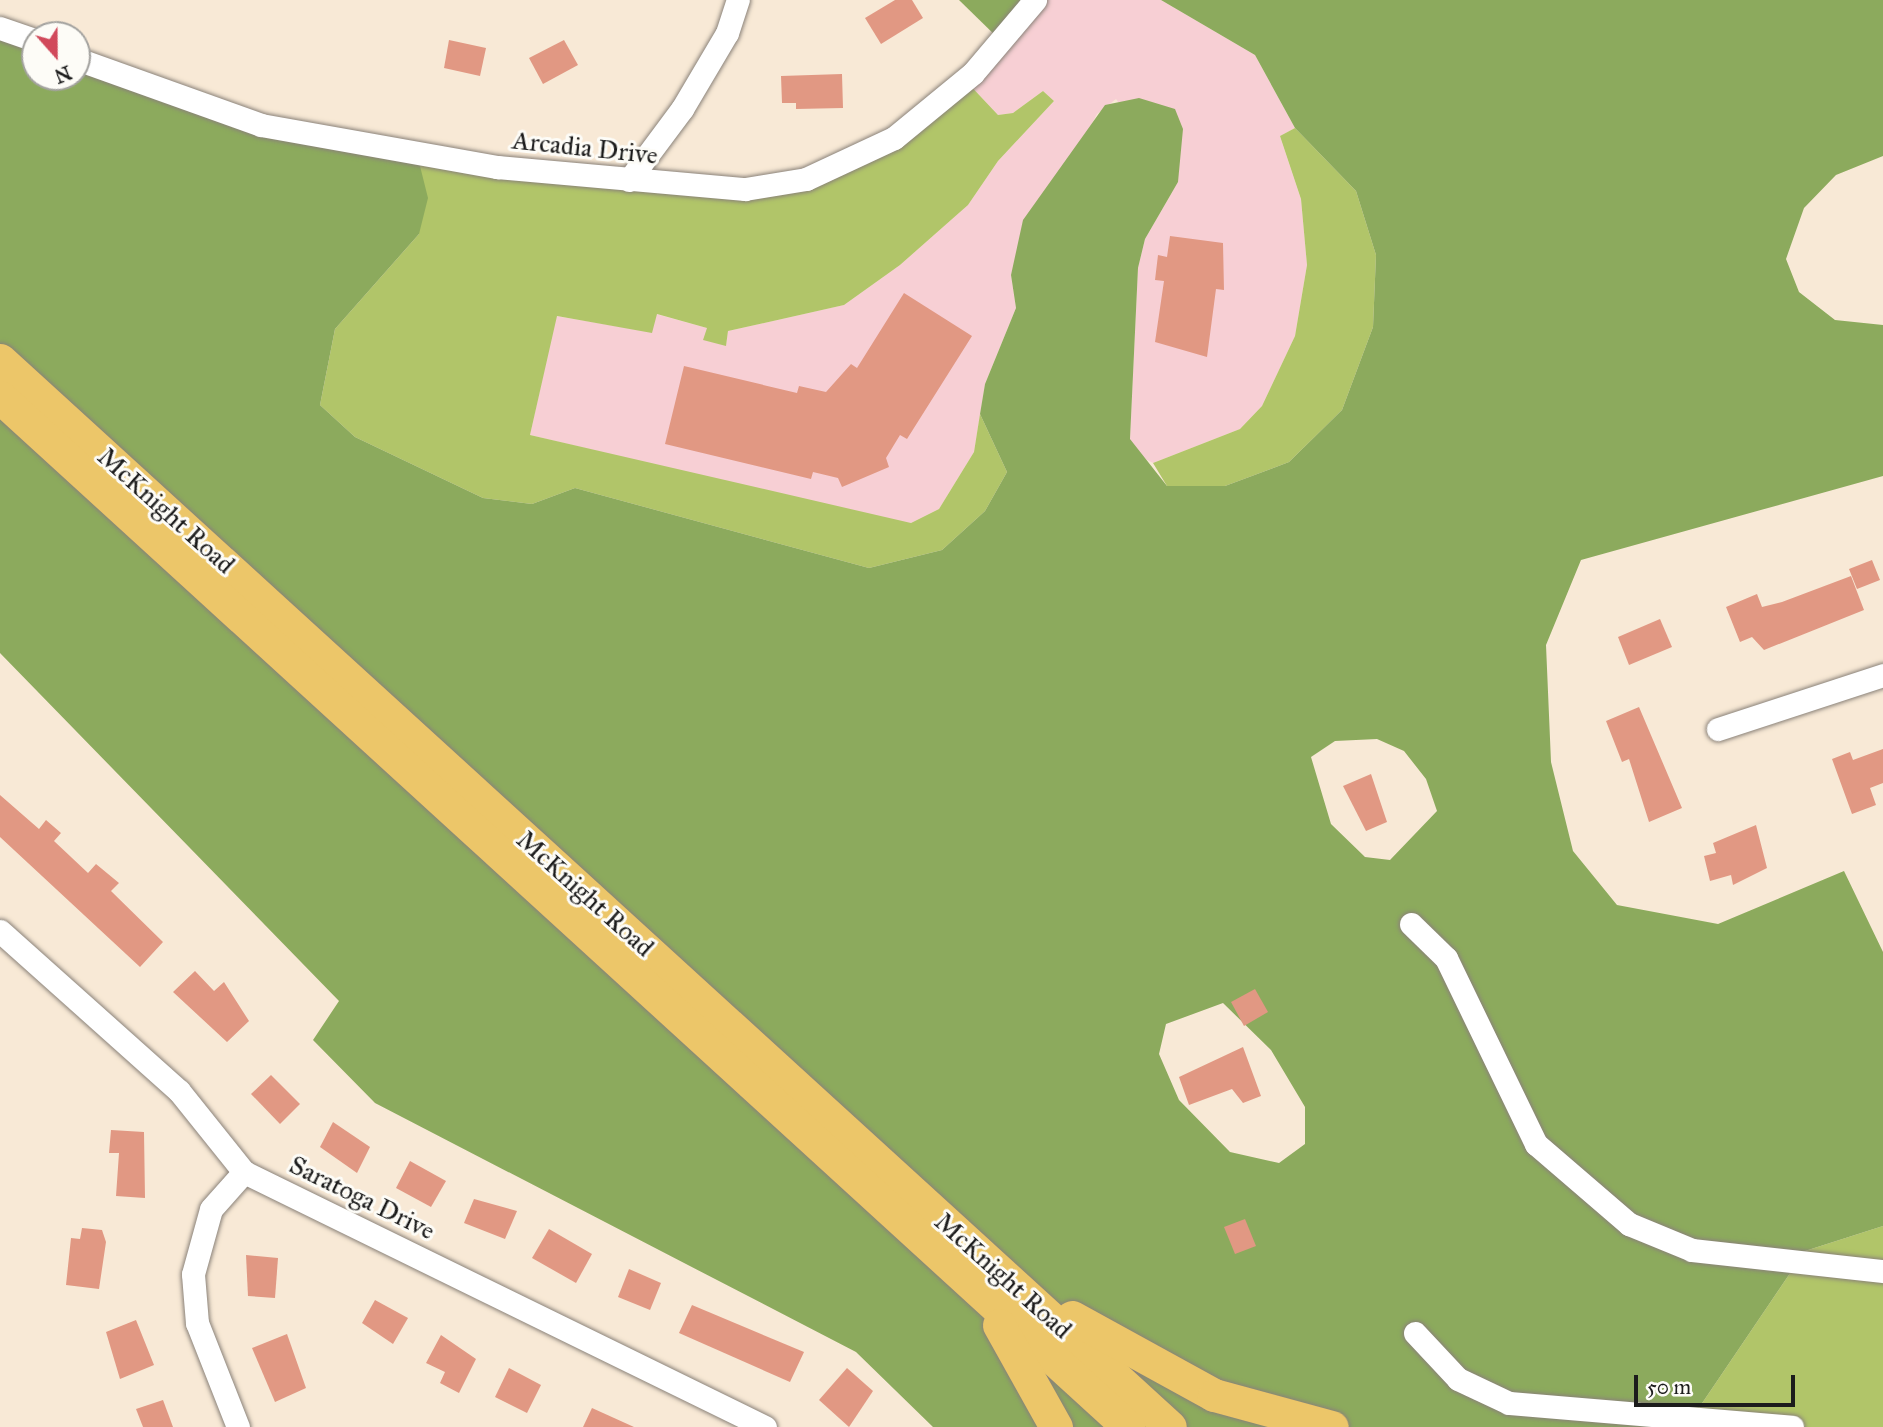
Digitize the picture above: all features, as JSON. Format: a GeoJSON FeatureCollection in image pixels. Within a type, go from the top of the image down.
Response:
{"type":"FeatureCollection","features":[{"type":"Feature","properties":{"kind":"highway","name":"McKnight Road"},"geometry":{"type":"LineString","coordinates":[[0,360],[984,1277],[1128,1427]]}},
{"type":"Feature","properties":{"kind":"highway","name":"McKnight Road"},"geometry":{"type":"LineString","coordinates":[[0,397],[984,1277],[1170,1427]]}},
{"type":"Feature","properties":{"kind":"highway"},"geometry":{"type":"LineString","coordinates":[[984,1277],[1056,1427]]}},
{"type":"Feature","properties":{"kind":"highway"},"geometry":{"type":"LineString","coordinates":[[984,1277],[1181,1380],[1245,1407],[1332,1427]]}},
{"type":"Feature","properties":{"kind":"street"},"geometry":{"type":"LineString","coordinates":[[629,180],[682,109],[727,33],[738,0]]}},
{"type":"Feature","properties":{"kind":"street","name":"Arcadia Drive"},"geometry":{"type":"LineString","coordinates":[[91,64],[261,125],[497,167],[745,189],[806,179],[867,155],[942,102],[1035,0]]}},
{"type":"Feature","properties":{"kind":"street"},"geometry":{"type":"LineString","coordinates":[[0,28],[21,35]]}},
{"type":"Feature","properties":{"kind":"street"},"geometry":{"type":"LineString","coordinates":[[1718,729],[1883,674]]}},
{"type":"Feature","properties":{"kind":"street"},"geometry":{"type":"LineString","coordinates":[[1411,924],[1446,958],[1536,1144],[1629,1224],[1692,1250],[1883,1271]]}},
{"type":"Feature","properties":{"kind":"street","name":"Saratoga Drive"},"geometry":{"type":"LineString","coordinates":[[0,931],[179,1091],[244,1172],[765,1427]]}},
{"type":"Feature","properties":{"kind":"street"},"geometry":{"type":"LineString","coordinates":[[238,1427],[197,1323],[193,1274],[211,1209],[244,1172]]}},
{"type":"Feature","properties":{"kind":"street"},"geometry":{"type":"LineString","coordinates":[[1415,1333],[1458,1379],[1509,1402],[1792,1427]]}},
{"type":"Feature","properties":{"kind":"shaded area"},"geometry":{"type":"Polygon","coordinates":[[[1035,0],[1161,0],[1255,55],[1295,128],[1280,136],[1301,199],[1307,265],[1295,336],[1262,406],[1240,429],[1153,463],[1136,454],[1130,439],[1138,268],[1145,239],[1178,182],[1116,99],[1097,114],[1011,275],[1016,308],[985,384],[974,452],[939,509],[911,523],[881,519],[530,435],[556,316],[651,332],[656,314],[707,328],[726,345],[728,331],[844,305],[900,265],[968,205],[998,161],[1054,101],[1043,91],[1013,113],[998,115],[965,80],[1035,0]]]}},
{"type":"Feature","properties":{"kind":"green space"},"geometry":{"type":"Polygon","coordinates":[[[959,0],[1035,0],[1002,42],[959,0]]]}},
{"type":"Feature","properties":{"kind":"green space"},"geometry":{"type":"Polygon","coordinates":[[[1161,0],[1883,0],[1883,156],[1836,175],[1804,208],[1786,259],[1799,292],[1835,320],[1883,325],[1883,476],[1581,560],[1546,645],[1551,762],[1573,851],[1617,905],[1718,924],[1844,871],[1883,952],[1883,1226],[1805,1251],[1686,1427],[1170,1427],[0,360],[0,28],[21,35],[21,91],[91,91],[91,65],[136,85],[417,154],[428,198],[419,234],[335,329],[320,405],[355,437],[483,498],[532,504],[575,488],[869,568],[942,550],[985,511],[1007,472],[980,414],[985,384],[1016,308],[1011,275],[1023,220],[1105,105],[1139,98],[1175,109],[1183,129],[1178,182],[1145,239],[1138,268],[1130,439],[1167,486],[1225,486],[1289,462],[1342,410],[1373,327],[1376,255],[1356,191],[1295,128],[1255,55],[1161,0]],[[1377,739],[1335,741],[1311,757],[1331,824],[1365,857],[1390,860],[1437,811],[1426,779],[1404,751],[1377,739]],[[1223,1003],[1166,1024],[1159,1054],[1179,1100],[1230,1152],[1279,1163],[1305,1144],[1305,1107],[1271,1050],[1223,1003]]]}},
{"type":"Feature","properties":{"kind":"green space"},"geometry":{"type":"Polygon","coordinates":[[[965,80],[998,115],[1013,113],[1043,91],[1054,101],[998,161],[968,205],[900,265],[844,305],[728,331],[726,346],[703,340],[707,328],[657,314],[652,333],[557,316],[530,435],[911,523],[939,509],[974,452],[980,414],[1007,472],[985,511],[942,550],[869,568],[575,488],[532,504],[483,498],[355,437],[320,405],[335,329],[419,234],[417,154],[714,190],[837,167],[965,80]]]}},
{"type":"Feature","properties":{"kind":"green space"},"geometry":{"type":"Polygon","coordinates":[[[1295,128],[1356,191],[1376,255],[1373,327],[1342,410],[1289,462],[1225,486],[1167,486],[1153,463],[1240,429],[1262,406],[1295,336],[1307,265],[1301,199],[1280,136],[1295,128]]]}},
{"type":"Feature","properties":{"kind":"green space"},"geometry":{"type":"Polygon","coordinates":[[[0,397],[1128,1427],[933,1427],[856,1352],[375,1103],[313,1040],[339,1001],[0,653],[0,397]]]}},
{"type":"Feature","properties":{"kind":"green space"},"geometry":{"type":"Polygon","coordinates":[[[1883,1226],[1883,1427],[1686,1427],[1805,1251],[1883,1226]]]}},
{"type":"Feature","properties":{"kind":"building"},"geometry":{"type":"Polygon","coordinates":[[[895,0],[912,0],[923,18],[881,44],[865,18],[895,0]]]}},
{"type":"Feature","properties":{"kind":"building"},"geometry":{"type":"Polygon","coordinates":[[[449,40],[486,48],[480,76],[444,68],[449,40]]]}},
{"type":"Feature","properties":{"kind":"building"},"geometry":{"type":"Polygon","coordinates":[[[564,40],[578,65],[543,84],[529,58],[564,40]]]}},
{"type":"Feature","properties":{"kind":"building"},"geometry":{"type":"Polygon","coordinates":[[[842,74],[843,108],[796,109],[796,103],[782,103],[781,76],[842,74]]]}},
{"type":"Feature","properties":{"kind":"building"},"geometry":{"type":"Polygon","coordinates":[[[1170,236],[1223,243],[1224,290],[1216,289],[1207,357],[1155,342],[1164,281],[1155,280],[1158,255],[1167,257],[1170,236]]]}},
{"type":"Feature","properties":{"kind":"building"},"geometry":{"type":"Polygon","coordinates":[[[904,293],[972,336],[907,439],[900,435],[886,458],[889,467],[842,487],[838,478],[813,472],[811,479],[665,444],[684,366],[797,393],[799,386],[826,392],[851,364],[857,368],[904,293]]]}},
{"type":"Feature","properties":{"kind":"building"},"geometry":{"type":"Polygon","coordinates":[[[1872,560],[1880,580],[1857,589],[1849,569],[1872,560]]]}},
{"type":"Feature","properties":{"kind":"building"},"geometry":{"type":"Polygon","coordinates":[[[1851,576],[1864,610],[1764,650],[1752,637],[1740,642],[1726,607],[1757,594],[1762,607],[1851,576]]]}},
{"type":"Feature","properties":{"kind":"building"},"geometry":{"type":"Polygon","coordinates":[[[1660,619],[1672,647],[1629,665],[1618,637],[1660,619]]]}},
{"type":"Feature","properties":{"kind":"building"},"geometry":{"type":"Polygon","coordinates":[[[1639,707],[1682,808],[1649,822],[1629,759],[1622,762],[1606,721],[1639,707]]]}},
{"type":"Feature","properties":{"kind":"building"},"geometry":{"type":"Polygon","coordinates":[[[1883,749],[1883,783],[1870,788],[1876,805],[1852,814],[1832,759],[1850,752],[1853,760],[1883,749]]]}},
{"type":"Feature","properties":{"kind":"building"},"geometry":{"type":"Polygon","coordinates":[[[1371,774],[1387,822],[1366,831],[1343,786],[1371,774]]]}},
{"type":"Feature","properties":{"kind":"building"},"geometry":{"type":"Polygon","coordinates":[[[0,795],[39,829],[46,820],[61,833],[54,841],[88,873],[96,864],[119,883],[111,891],[163,942],[140,967],[0,837],[0,795]]]}},
{"type":"Feature","properties":{"kind":"building"},"geometry":{"type":"Polygon","coordinates":[[[1756,825],[1767,868],[1733,885],[1731,875],[1710,881],[1704,856],[1716,853],[1713,843],[1756,825]]]}},
{"type":"Feature","properties":{"kind":"building"},"geometry":{"type":"Polygon","coordinates":[[[195,971],[214,991],[224,982],[249,1021],[227,1042],[173,992],[195,971]]]}},
{"type":"Feature","properties":{"kind":"building"},"geometry":{"type":"Polygon","coordinates":[[[1255,989],[1268,1012],[1244,1026],[1231,1002],[1255,989]]]}},
{"type":"Feature","properties":{"kind":"building"},"geometry":{"type":"Polygon","coordinates":[[[1243,1047],[1261,1096],[1243,1103],[1232,1089],[1189,1105],[1179,1077],[1243,1047]]]}},
{"type":"Feature","properties":{"kind":"building"},"geometry":{"type":"Polygon","coordinates":[[[271,1075],[300,1104],[280,1124],[251,1094],[271,1075]]]}},
{"type":"Feature","properties":{"kind":"building"},"geometry":{"type":"Polygon","coordinates":[[[333,1122],[370,1147],[357,1173],[320,1147],[333,1122]]]}},
{"type":"Feature","properties":{"kind":"building"},"geometry":{"type":"Polygon","coordinates":[[[111,1130],[144,1132],[145,1198],[116,1196],[119,1153],[109,1153],[111,1130]]]}},
{"type":"Feature","properties":{"kind":"building"},"geometry":{"type":"Polygon","coordinates":[[[410,1161],[446,1181],[431,1207],[396,1188],[410,1161]]]}},
{"type":"Feature","properties":{"kind":"building"},"geometry":{"type":"Polygon","coordinates":[[[474,1199],[517,1211],[505,1239],[464,1223],[474,1199]]]}},
{"type":"Feature","properties":{"kind":"building"},"geometry":{"type":"Polygon","coordinates":[[[1245,1219],[1256,1246],[1235,1254],[1224,1227],[1245,1219]]]}},
{"type":"Feature","properties":{"kind":"building"},"geometry":{"type":"Polygon","coordinates":[[[82,1228],[102,1230],[106,1242],[99,1289],[66,1285],[71,1238],[80,1239],[82,1228]]]}},
{"type":"Feature","properties":{"kind":"building"},"geometry":{"type":"Polygon","coordinates":[[[549,1229],[592,1254],[576,1283],[532,1258],[549,1229]]]}},
{"type":"Feature","properties":{"kind":"building"},"geometry":{"type":"Polygon","coordinates":[[[246,1255],[278,1258],[275,1298],[248,1296],[246,1255]]]}},
{"type":"Feature","properties":{"kind":"building"},"geometry":{"type":"Polygon","coordinates":[[[629,1269],[661,1283],[650,1310],[618,1297],[629,1269]]]}},
{"type":"Feature","properties":{"kind":"building"},"geometry":{"type":"Polygon","coordinates":[[[375,1300],[408,1318],[393,1344],[362,1323],[375,1300]]]}},
{"type":"Feature","properties":{"kind":"building"},"geometry":{"type":"Polygon","coordinates":[[[692,1305],[804,1352],[790,1382],[679,1333],[692,1305]]]}},
{"type":"Feature","properties":{"kind":"building"},"geometry":{"type":"Polygon","coordinates":[[[136,1320],[154,1365],[120,1379],[106,1332],[136,1320]]]}},
{"type":"Feature","properties":{"kind":"building"},"geometry":{"type":"Polygon","coordinates":[[[287,1334],[306,1388],[275,1402],[252,1348],[287,1334]]]}},
{"type":"Feature","properties":{"kind":"building"},"geometry":{"type":"Polygon","coordinates":[[[441,1335],[476,1359],[459,1393],[440,1383],[445,1372],[426,1363],[441,1335]]]}},
{"type":"Feature","properties":{"kind":"building"},"geometry":{"type":"Polygon","coordinates":[[[509,1368],[541,1385],[527,1413],[495,1397],[509,1368]]]}},
{"type":"Feature","properties":{"kind":"building"},"geometry":{"type":"Polygon","coordinates":[[[847,1368],[873,1391],[849,1427],[819,1400],[847,1368]]]}},
{"type":"Feature","properties":{"kind":"building"},"geometry":{"type":"Polygon","coordinates":[[[163,1400],[173,1427],[143,1427],[136,1409],[163,1400]]]}},
{"type":"Feature","properties":{"kind":"building"},"geometry":{"type":"Polygon","coordinates":[[[592,1408],[634,1427],[583,1427],[592,1408]]]}}]}
